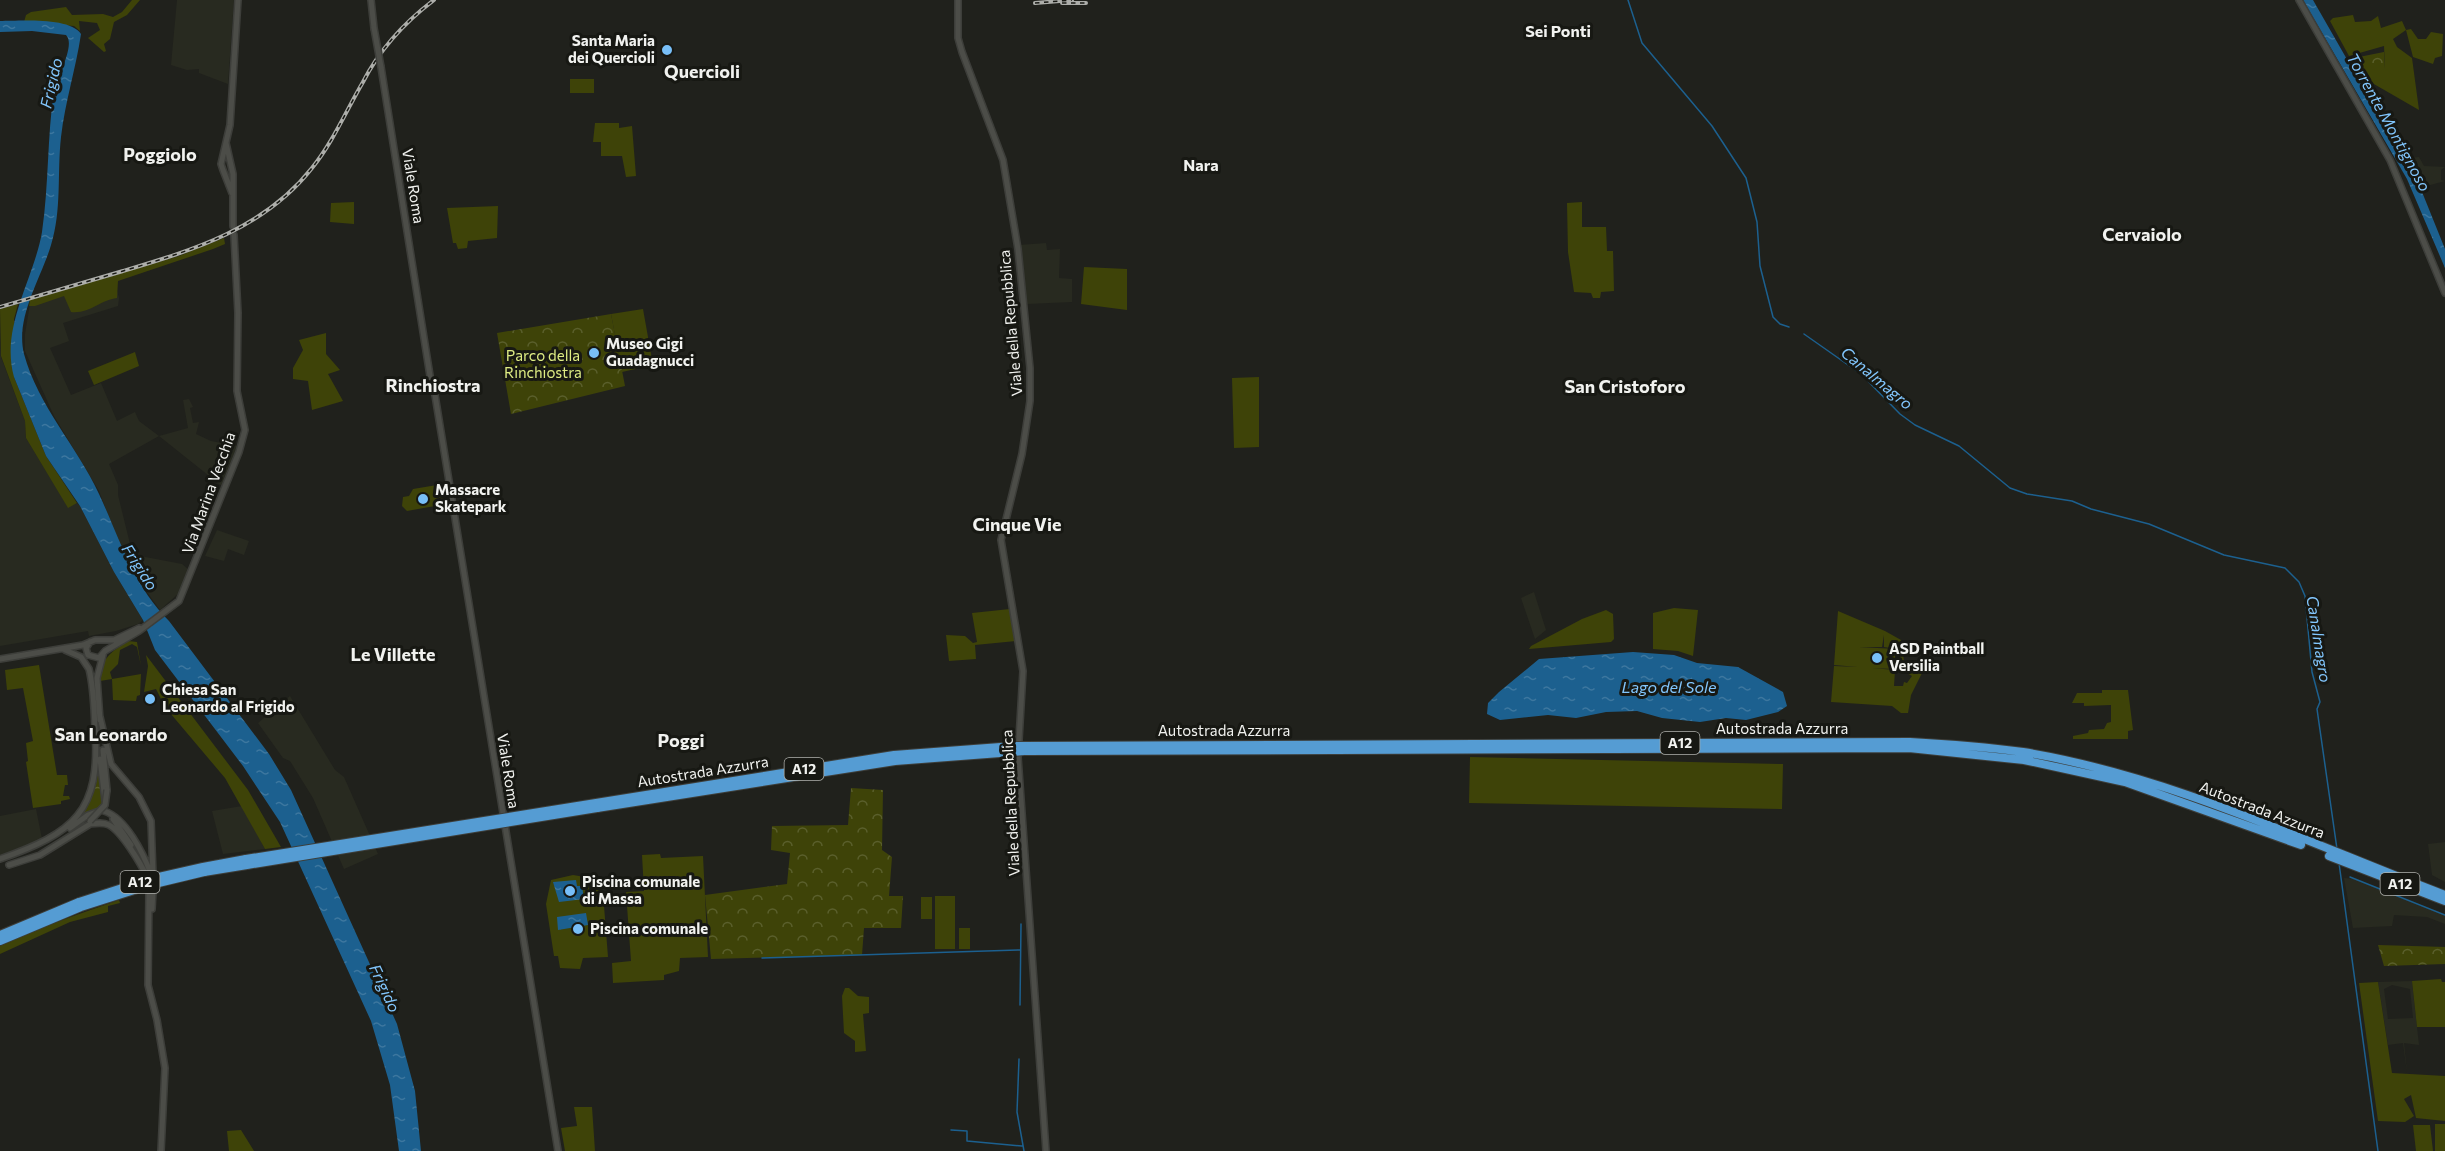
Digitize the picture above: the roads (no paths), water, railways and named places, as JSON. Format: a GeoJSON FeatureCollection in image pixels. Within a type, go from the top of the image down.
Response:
{"type":"FeatureCollection","features":[{"type":"Feature","properties":{"kind":"highway","name":"Autostrada Azzurra"},"geometry":{"type":"LineString","coordinates":[[0,936],[80,905],[203,869],[894,755],[1013,749],[1910,742],[1972,746],[2025,753],[2126,776],[2179,793],[2445,901]]}},
{"type":"Feature","properties":{"kind":"highway","name":"Autostrada Azzurra"},"geometry":{"type":"LineString","coordinates":[[2356,864],[2445,896]]}},
{"type":"Feature","properties":{"kind":"highway","name":"Autostrada Azzurra"},"geometry":{"type":"LineString","coordinates":[[0,941],[80,905]]}},
{"type":"Feature","properties":{"kind":"main road"},"geometry":{"type":"LineString","coordinates":[[232,194],[221,162],[230,125],[238,0]]}},
{"type":"Feature","properties":{"kind":"main road","name":"Viale Roma"},"geometry":{"type":"LineString","coordinates":[[371,0],[433,380],[438,384],[435,392],[558,1151]]}},
{"type":"Feature","properties":{"kind":"main road","name":"Viale della Repubblica"},"geometry":{"type":"LineString","coordinates":[[958,0],[958,38],[1003,160],[1018,249],[1029,357],[1031,387],[1028,417],[1018,476],[1001,540],[1023,671],[1018,756],[1046,1151]]}},
{"type":"Feature","properties":{"kind":"main road"},"geometry":{"type":"LineString","coordinates":[[2299,0],[2390,160],[2445,293]]}},
{"type":"Feature","properties":{"kind":"main road"},"geometry":{"type":"LineString","coordinates":[[226,142],[230,164],[233,226]]}},
{"type":"Feature","properties":{"kind":"main road"},"geometry":{"type":"LineString","coordinates":[[221,162],[230,164]]}},
{"type":"Feature","properties":{"kind":"main road"},"geometry":{"type":"LineString","coordinates":[[223,170],[228,170],[230,164]]}},
{"type":"Feature","properties":{"kind":"main road","name":"Via Marina Vecchia"},"geometry":{"type":"LineString","coordinates":[[104,653],[166,612],[183,595],[244,434],[237,385],[238,319],[234,236]]}},
{"type":"Feature","properties":{"kind":"main road","name":"Via Marina Vecchia"},"geometry":{"type":"LineString","coordinates":[[101,642],[114,640],[140,628]]}},
{"type":"Feature","properties":{"kind":"main road"},"geometry":{"type":"LineString","coordinates":[[90,642],[86,648],[89,656],[105,807],[121,822],[146,860],[150,876]]}},
{"type":"Feature","properties":{"kind":"main road"},"geometry":{"type":"LineString","coordinates":[[0,659],[63,650],[90,642],[101,642],[104,653],[97,678],[107,790],[105,805],[90,821],[54,844],[9,865]]}},
{"type":"Feature","properties":{"kind":"main road"},"geometry":{"type":"LineString","coordinates":[[63,650],[96,659],[104,653]]}},
{"type":"Feature","properties":{"kind":"main road"},"geometry":{"type":"LineString","coordinates":[[63,650],[81,657],[90,674],[94,702]]}},
{"type":"Feature","properties":{"kind":"main road"},"geometry":{"type":"LineString","coordinates":[[60,833],[82,810],[94,786],[97,759],[95,710]]}},
{"type":"Feature","properties":{"kind":"main road"},"geometry":{"type":"LineString","coordinates":[[100,717],[111,764],[139,797],[151,821],[150,876]]}},
{"type":"Feature","properties":{"kind":"main road"},"geometry":{"type":"LineString","coordinates":[[0,860],[60,833],[105,807]]}},
{"type":"Feature","properties":{"kind":"main road"},"geometry":{"type":"LineString","coordinates":[[113,819],[146,866],[150,876]]}},
{"type":"Feature","properties":{"kind":"main road"},"geometry":{"type":"LineString","coordinates":[[0,868],[40,855],[90,824],[99,823],[109,825],[116,831],[150,876]]}},
{"type":"Feature","properties":{"kind":"main road"},"geometry":{"type":"LineString","coordinates":[[151,891],[148,985],[158,1020],[165,1068],[161,1151]]}},
{"type":"Feature","properties":{"kind":"water"},"geometry":{"type":"Polygon","coordinates":[[[2303,0],[2313,0],[2420,187],[2445,249],[2445,268],[2407,179],[2303,0]]]}},
{"type":"Feature","properties":{"kind":"water"},"geometry":{"type":"Polygon","coordinates":[[[0,21],[56,22],[67,25],[81,34],[61,137],[57,218],[47,258],[30,298],[23,326],[24,354],[30,373],[48,408],[90,476],[128,561],[146,592],[269,754],[291,790],[397,1024],[415,1091],[421,1151],[399,1151],[390,1085],[371,1021],[280,822],[243,766],[155,650],[143,620],[114,572],[80,506],[46,456],[14,377],[11,340],[42,232],[54,91],[69,46],[66,35],[32,31],[0,32],[0,21]]]}},
{"type":"Feature","properties":{"kind":"water","name":"Lago del Sole"},"geometry":{"type":"Polygon","coordinates":[[[1633,652],[1674,655],[1697,663],[1738,667],[1783,692],[1787,706],[1778,712],[1746,720],[1726,718],[1700,722],[1662,718],[1637,711],[1606,712],[1576,718],[1548,715],[1500,720],[1487,714],[1488,703],[1539,659],[1633,652]]]}},
{"type":"Feature","properties":{"kind":"water","name":"Piscina comunale di Massa"},"geometry":{"type":"Polygon","coordinates":[[[576,880],[577,886],[582,886],[584,899],[559,902],[553,882],[576,880]]]}},
{"type":"Feature","properties":{"kind":"water","name":"Piscina comunale di Massa"},"geometry":{"type":"Polygon","coordinates":[[[586,913],[588,925],[558,930],[557,917],[586,913]]]}},
{"type":"Feature","properties":{"kind":"waterway"},"geometry":{"type":"LineString","coordinates":[[1628,0],[1642,43],[1712,126],[1746,178],[1757,222],[1760,266],[1773,317],[1780,324],[1789,327]]}},
{"type":"Feature","properties":{"kind":"waterway","name":"Canalmagro"},"geometry":{"type":"LineString","coordinates":[[1804,334],[1861,374],[1900,414],[1915,425],[1959,446],[2010,488],[2027,494],[2072,501],[2091,509],[2149,524],[2224,555],[2285,568],[2299,582],[2305,596],[2312,672],[2320,702],[2317,709],[2337,849]]}},
{"type":"Feature","properties":{"kind":"waterway","name":"Canalmagro"},"geometry":{"type":"LineString","coordinates":[[2339,863],[2378,1151]]}},
{"type":"Feature","properties":{"kind":"waterway"},"geometry":{"type":"LineString","coordinates":[[2350,877],[2445,915]]}},
{"type":"Feature","properties":{"kind":"waterway"},"geometry":{"type":"LineString","coordinates":[[1020,1005],[1021,924]]}},
{"type":"Feature","properties":{"kind":"waterway"},"geometry":{"type":"LineString","coordinates":[[762,958],[1020,950]]}},
{"type":"Feature","properties":{"kind":"waterway"},"geometry":{"type":"LineString","coordinates":[[1019,1059],[1017,1112],[1024,1151]]}},
{"type":"Feature","properties":{"kind":"waterway"},"geometry":{"type":"LineString","coordinates":[[951,1130],[967,1131],[967,1141],[1022,1146]]}},
{"type":"Feature","properties":{"kind":"railway"},"geometry":{"type":"LineString","coordinates":[[0,307],[175,255],[226,234],[272,207],[293,189],[320,158],[385,47],[413,17],[434,0]]}},
{"type":"Feature","properties":{"kind":"railway"},"geometry":{"type":"LineString","coordinates":[[1035,3],[1072,0]]}},
{"type":"Feature","properties":{"kind":"railway"},"geometry":{"type":"LineString","coordinates":[[1062,3],[1086,3]]}},
{"type":"Feature","properties":{"kind":"place","name":"Santa Maria dei Quercioli"},"geometry":{"type":"Point","coordinates":[667,50]}},
{"type":"Feature","properties":{"kind":"place","name":"Museo Gigi Guadagnucci"},"geometry":{"type":"Point","coordinates":[594,353]}},
{"type":"Feature","properties":{"kind":"place","name":"Massacre Skatepark"},"geometry":{"type":"Point","coordinates":[423,499]}},
{"type":"Feature","properties":{"kind":"place","name":"ASD Paintball Versilia"},"geometry":{"type":"Point","coordinates":[1877,658]}},
{"type":"Feature","properties":{"kind":"place","name":"Chiesa San Leonardo al Frigido"},"geometry":{"type":"Point","coordinates":[150,699]}},
{"type":"Feature","properties":{"kind":"place","name":"Piscina comunale di Massa"},"geometry":{"type":"Point","coordinates":[570,891]}},
{"type":"Feature","properties":{"kind":"place","name":"Piscina comunale"},"geometry":{"type":"Point","coordinates":[578,929]}},
{"type":"Feature","properties":{"kind":"district","name":"Sei Ponti"},"geometry":{"type":"Point","coordinates":[1558,31]}},
{"type":"Feature","properties":{"kind":"district","name":"Quercioli"},"geometry":{"type":"Point","coordinates":[702,72]}},
{"type":"Feature","properties":{"kind":"district","name":"Poggiolo"},"geometry":{"type":"Point","coordinates":[160,155]}},
{"type":"Feature","properties":{"kind":"district","name":"Nara"},"geometry":{"type":"Point","coordinates":[1201,165]}},
{"type":"Feature","properties":{"kind":"district","name":"Cervaiolo"},"geometry":{"type":"Point","coordinates":[2142,235]}},
{"type":"Feature","properties":{"kind":"district","name":"Rinchiostra"},"geometry":{"type":"Point","coordinates":[433,386]}},
{"type":"Feature","properties":{"kind":"district","name":"San Cristoforo"},"geometry":{"type":"Point","coordinates":[1625,387]}},
{"type":"Feature","properties":{"kind":"district","name":"Cinque Vie"},"geometry":{"type":"Point","coordinates":[1017,525]}},
{"type":"Feature","properties":{"kind":"district","name":"Le Villette"},"geometry":{"type":"Point","coordinates":[393,655]}},
{"type":"Feature","properties":{"kind":"district","name":"San Leonardo"},"geometry":{"type":"Point","coordinates":[111,735]}},
{"type":"Feature","properties":{"kind":"district","name":"Poggi"},"geometry":{"type":"Point","coordinates":[681,741]}},
{"type":"Feature","properties":{"kind":"water label","name":"Frigido"},"geometry":{"type":"Point","coordinates":[51,83]}},
{"type":"Feature","properties":{"kind":"water label","name":"Torrente Montignoso"},"geometry":{"type":"Point","coordinates":[2389,122]}},
{"type":"Feature","properties":{"kind":"water label","name":"Frigido"},"geometry":{"type":"Point","coordinates":[140,567]}},
{"type":"Feature","properties":{"kind":"water label","name":"Frigido"},"geometry":{"type":"Point","coordinates":[385,988]}},
{"type":"Feature","properties":{"kind":"park label","name":"Parco della Rinchiostra"},"geometry":{"type":"Point","coordinates":[543,364]}}]}
